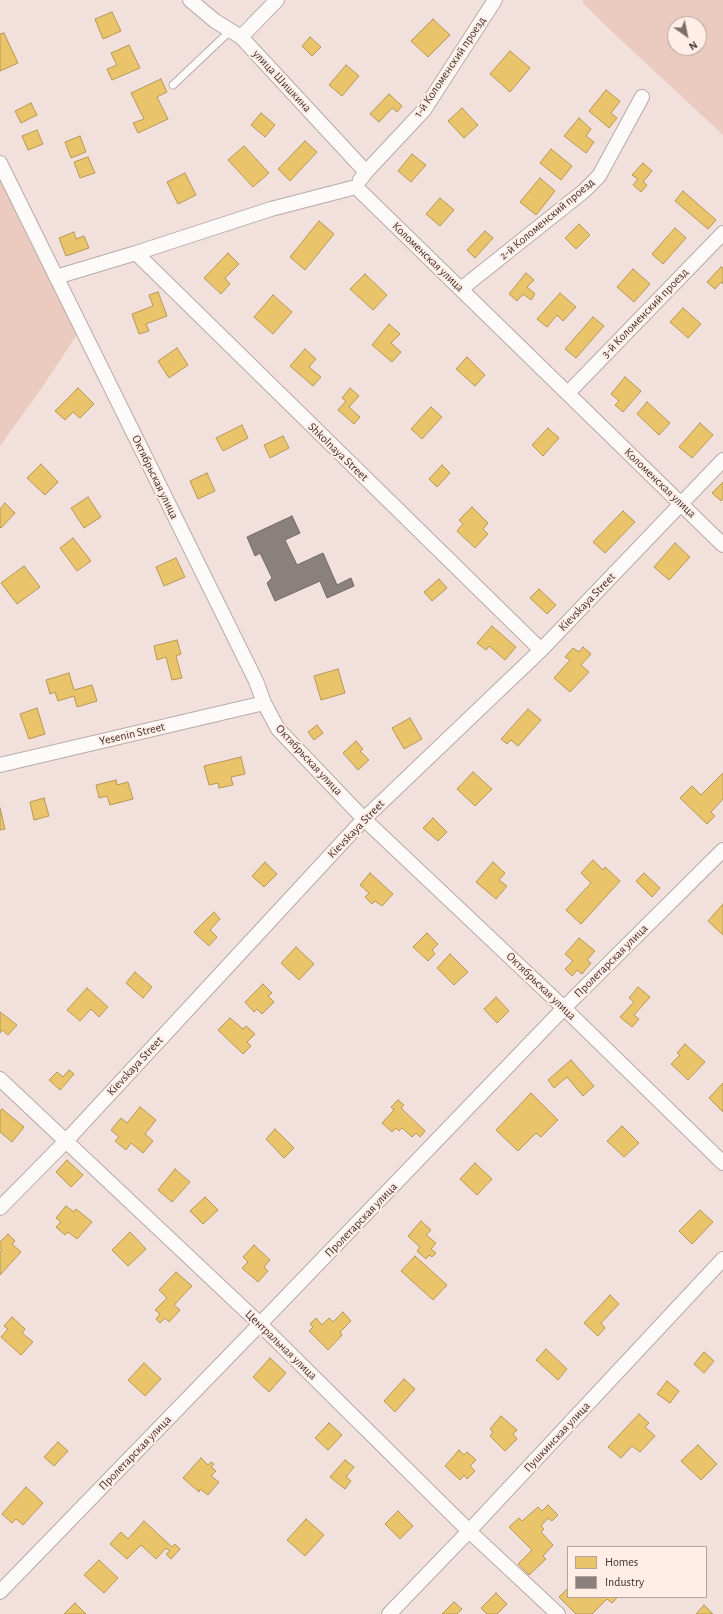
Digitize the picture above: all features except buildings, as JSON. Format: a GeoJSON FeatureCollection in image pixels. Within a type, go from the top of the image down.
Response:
{"type":"FeatureCollection","features":[{"type":"Feature","properties":{"kind":"street","name":"улица Шишкина"},"geometry":{"type":"LineString","coordinates":[[190,0],[215,21],[236,33],[366,172]]}},
{"type":"Feature","properties":{"kind":"street"},"geometry":{"type":"LineString","coordinates":[[236,33],[277,0]]}},
{"type":"Feature","properties":{"kind":"street","name":"1-й Коломенский проезд"},"geometry":{"type":"LineString","coordinates":[[356,187],[366,172],[424,110],[495,0]]}},
{"type":"Feature","properties":{"kind":"street","name":"2-й Коломенский проезд"},"geometry":{"type":"LineString","coordinates":[[461,289],[584,191],[599,176],[642,97]]}},
{"type":"Feature","properties":{"kind":"street","name":"Октябрьская улица"},"geometry":{"type":"LineString","coordinates":[[0,163],[253,674],[264,703],[278,729],[364,819],[564,1008],[723,1163]]}},
{"type":"Feature","properties":{"kind":"street"},"geometry":{"type":"LineString","coordinates":[[56,277],[136,253],[271,209],[356,187]]}},
{"type":"Feature","properties":{"kind":"street","name":"Коломенская улица"},"geometry":{"type":"LineString","coordinates":[[356,187],[723,545]]}},
{"type":"Feature","properties":{"kind":"street","name":"3-й Коломенский проезд"},"geometry":{"type":"LineString","coordinates":[[568,393],[723,233]]}},
{"type":"Feature","properties":{"kind":"street","name":"Shkolnaya Street"},"geometry":{"type":"LineString","coordinates":[[136,253],[541,650]]}},
{"type":"Feature","properties":{"kind":"street","name":"Kievskaya Street"},"geometry":{"type":"LineString","coordinates":[[0,1208],[66,1140],[364,819],[541,650],[723,460]]}},
{"type":"Feature","properties":{"kind":"street","name":"Yesenin Street"},"geometry":{"type":"LineString","coordinates":[[0,765],[264,703]]}},
{"type":"Feature","properties":{"kind":"street","name":"Пролетарская улица"},"geometry":{"type":"LineString","coordinates":[[0,1592],[564,1008],[723,850]]}},
{"type":"Feature","properties":{"kind":"street","name":"Центральная улица"},"geometry":{"type":"LineString","coordinates":[[0,1079],[260,1324],[469,1531],[558,1614]]}},
{"type":"Feature","properties":{"kind":"street","name":"Пушкинская улица"},"geometry":{"type":"LineString","coordinates":[[389,1614],[469,1531],[723,1259]]}},
{"type":"Feature","properties":{"kind":"lane"},"geometry":{"type":"LineString","coordinates":[[173,85],[236,33]]}},
{"type":"Feature","properties":{"kind":"shaded area"},"geometry":{"type":"Polygon","coordinates":[[[583,0],[723,0],[723,135],[583,3],[583,0]]]}},
{"type":"Feature","properties":{"kind":"shaded area"},"geometry":{"type":"Polygon","coordinates":[[[0,177],[78,333],[41,389],[0,446],[0,177]]]}}]}
